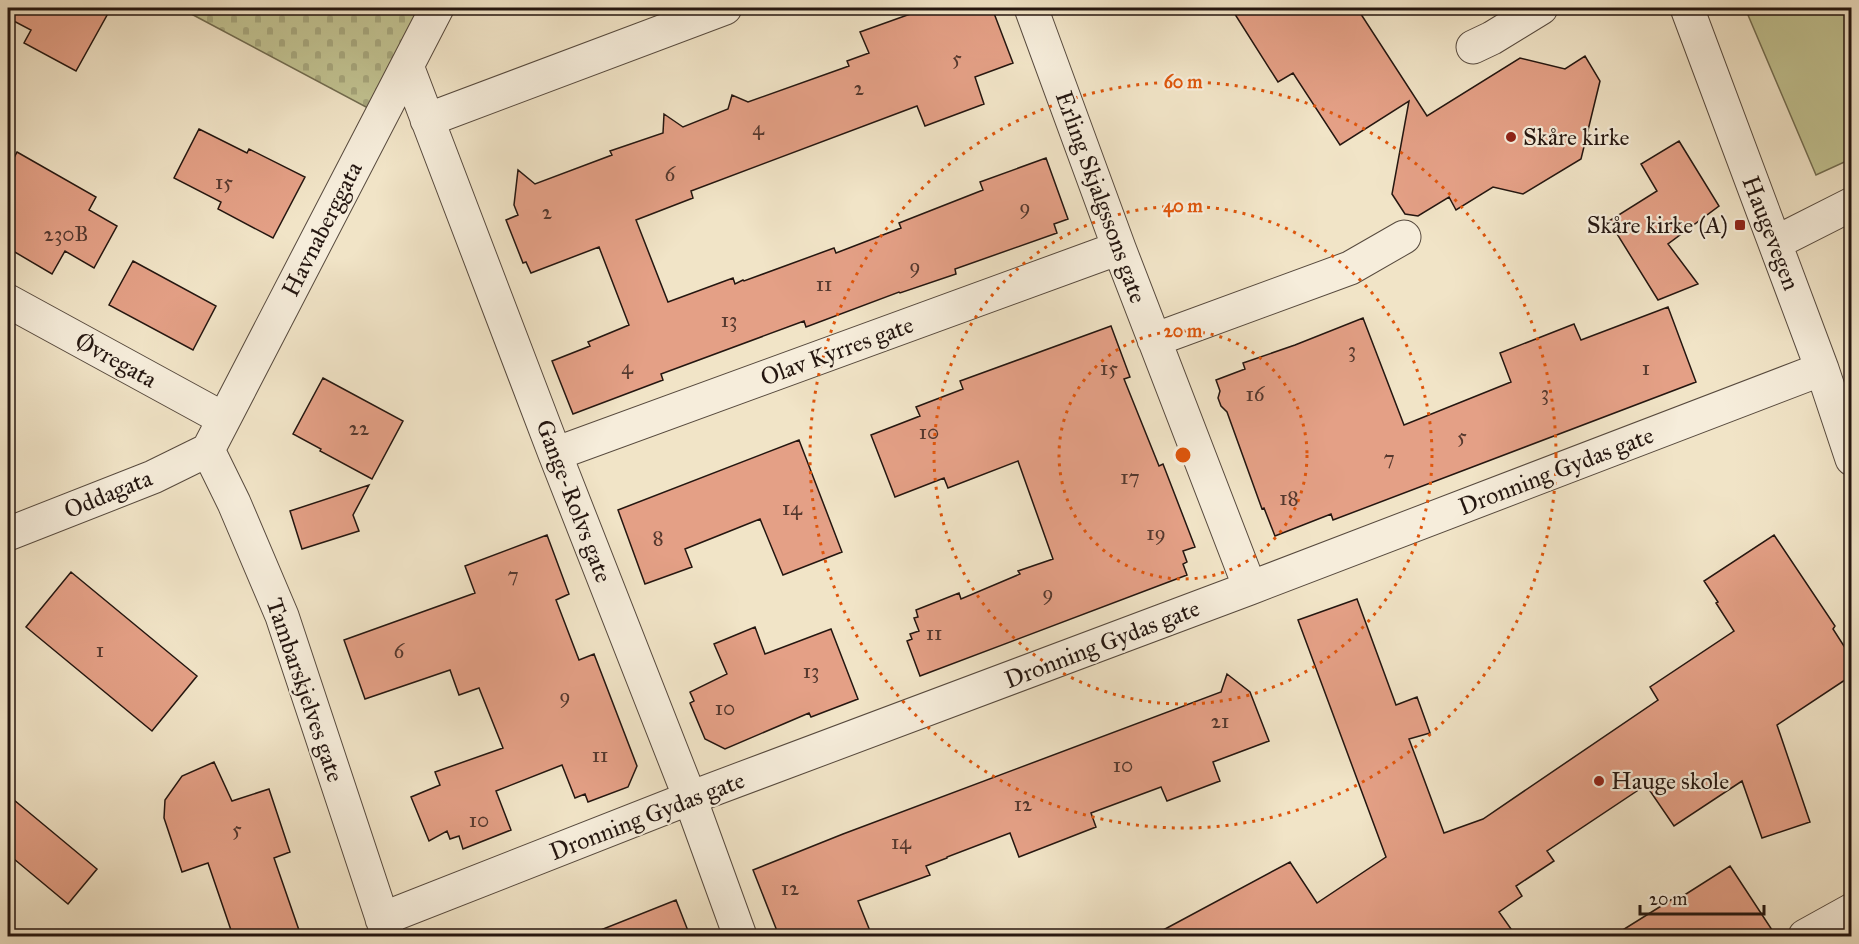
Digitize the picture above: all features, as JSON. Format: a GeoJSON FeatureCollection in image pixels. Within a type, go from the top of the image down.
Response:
{"type":"FeatureCollection","features":[{"type":"Feature","properties":{"kind":"street","name":"Havnaberggata"},"geometry":{"type":"LineString","coordinates":[[208,450],[437,8]]}},
{"type":"Feature","properties":{"kind":"street"},"geometry":{"type":"LineString","coordinates":[[427,120],[725,8]]}},
{"type":"Feature","properties":{"kind":"street","name":"Erling Skjalgssons gate"},"geometry":{"type":"LineString","coordinates":[[1031,8],[1119,249],[1250,588]]}},
{"type":"Feature","properties":{"kind":"street"},"geometry":{"type":"LineString","coordinates":[[1473,47],[1541,8]]}},
{"type":"Feature","properties":{"kind":"street","name":"Haugevegen"},"geometry":{"type":"LineString","coordinates":[[1687,8],[1822,369],[1851,459]]}},
{"type":"Feature","properties":{"kind":"street","name":"Gange-Rolvs gate"},"geometry":{"type":"LineString","coordinates":[[407,66],[555,454],[690,798],[740,936]]}},
{"type":"Feature","properties":{"kind":"street"},"geometry":{"type":"LineString","coordinates":[[1775,243],[1851,204]]}},
{"type":"Feature","properties":{"kind":"street"},"geometry":{"type":"LineString","coordinates":[[1154,340],[1350,268],[1404,237]]}},
{"type":"Feature","properties":{"kind":"street","name":"Olav Kyrres gate"},"geometry":{"type":"LineString","coordinates":[[555,454],[1119,249]]}},
{"type":"Feature","properties":{"kind":"street","name":"Øvregata"},"geometry":{"type":"LineString","coordinates":[[8,301],[224,419]]}},
{"type":"Feature","properties":{"kind":"street","name":"Dronning Gydas gate"},"geometry":{"type":"LineString","coordinates":[[385,928],[690,798],[1250,588],[1822,369]]}},
{"type":"Feature","properties":{"kind":"street","name":"Oddagata"},"geometry":{"type":"LineString","coordinates":[[8,534],[153,477],[208,450]]}},
{"type":"Feature","properties":{"kind":"street","name":"Tambarskjelves gate"},"geometry":{"type":"LineString","coordinates":[[208,450],[234,503],[282,616],[385,928]]}},
{"type":"Feature","properties":{"kind":"street"},"geometry":{"type":"LineString","coordinates":[[1805,936],[1851,909]]}},
{"type":"Feature","properties":{"kind":"green space"},"geometry":{"type":"Polygon","coordinates":[[[180,8],[437,8],[381,115],[180,8]]]}},
{"type":"Feature","properties":{"kind":"green space"},"geometry":{"type":"Polygon","coordinates":[[[1745,8],[1851,8],[1851,159],[1816,175],[1745,8]]]}},
{"type":"Feature","properties":{"kind":"building"},"geometry":{"type":"Polygon","coordinates":[[[8,8],[111,8],[76,71],[24,43],[31,30],[8,18],[8,8]]]}},
{"type":"Feature","properties":{"kind":"building"},"geometry":{"type":"Polygon","coordinates":[[[927,8],[992,8],[1013,63],[975,77],[984,104],[925,126],[917,106],[691,191],[693,198],[636,220],[668,302],[733,278],[735,284],[834,248],[836,253],[901,228],[899,223],[983,190],[980,182],[1046,158],[1068,219],[1054,224],[1057,233],[955,269],[956,274],[899,292],[806,327],[804,321],[661,374],[663,380],[573,414],[552,361],[590,346],[588,342],[629,325],[599,247],[531,273],[526,262],[523,263],[506,220],[518,215],[514,205],[518,170],[535,184],[612,155],[610,151],[663,133],[664,114],[683,127],[728,109],[732,95],[748,102],[849,66],[847,61],[869,53],[860,32],[927,8]]]}},
{"type":"Feature","properties":{"kind":"building"},"geometry":{"type":"Polygon","coordinates":[[[1231,8],[1357,8],[1427,116],[1520,58],[1565,69],[1585,56],[1600,81],[1581,159],[1523,194],[1493,187],[1456,210],[1449,197],[1418,216],[1405,214],[1392,194],[1409,101],[1340,145],[1293,73],[1278,82],[1231,8]]]}},
{"type":"Feature","properties":{"kind":"building"},"geometry":{"type":"Polygon","coordinates":[[[199,129],[247,153],[249,149],[305,177],[273,238],[218,209],[221,202],[174,178],[199,129]]]}},
{"type":"Feature","properties":{"kind":"building"},"geometry":{"type":"Polygon","coordinates":[[[1679,141],[1719,206],[1668,244],[1698,284],[1658,300],[1609,221],[1657,191],[1641,164],[1679,141]]]}},
{"type":"Feature","properties":{"kind":"building"},"geometry":{"type":"Polygon","coordinates":[[[17,152],[96,197],[89,210],[117,226],[94,268],[65,251],[52,274],[8,248],[8,170],[17,152]]]}},
{"type":"Feature","properties":{"kind":"building"},"geometry":{"type":"Polygon","coordinates":[[[133,261],[216,306],[193,350],[109,305],[133,261]]]}},
{"type":"Feature","properties":{"kind":"building"},"geometry":{"type":"Polygon","coordinates":[[[1668,307],[1696,382],[1333,520],[1331,514],[1275,536],[1264,508],[1262,509],[1227,412],[1221,406],[1218,398],[1220,391],[1216,380],[1245,369],[1243,363],[1363,318],[1404,425],[1511,382],[1500,353],[1574,324],[1581,340],[1668,307]]]}},
{"type":"Feature","properties":{"kind":"building"},"geometry":{"type":"Polygon","coordinates":[[[1111,326],[1130,377],[1124,379],[1159,466],[1163,464],[1195,547],[1183,551],[1187,562],[1183,564],[1187,575],[920,676],[907,641],[912,639],[910,634],[919,631],[914,618],[918,617],[916,610],[959,593],[961,599],[1020,574],[1018,571],[1053,559],[1018,461],[948,488],[944,478],[895,497],[871,435],[920,416],[916,407],[963,389],[960,381],[1111,326]]]}},
{"type":"Feature","properties":{"kind":"building"},"geometry":{"type":"Polygon","coordinates":[[[323,378],[403,421],[372,479],[293,434],[323,378]]]}},
{"type":"Feature","properties":{"kind":"building"},"geometry":{"type":"Polygon","coordinates":[[[799,440],[842,552],[783,575],[760,519],[685,549],[692,567],[645,584],[618,510],[799,440]]]}},
{"type":"Feature","properties":{"kind":"building"},"geometry":{"type":"Polygon","coordinates":[[[369,485],[353,515],[359,531],[302,549],[290,511],[369,485]]]}},
{"type":"Feature","properties":{"kind":"building"},"geometry":{"type":"Polygon","coordinates":[[[547,535],[569,594],[556,600],[579,660],[594,654],[637,766],[628,787],[588,802],[585,794],[575,798],[562,765],[496,791],[511,830],[463,849],[459,836],[450,839],[447,831],[429,841],[411,797],[440,785],[435,772],[503,748],[479,688],[459,695],[450,670],[365,699],[344,640],[475,593],[465,566],[547,535]]]}},
{"type":"Feature","properties":{"kind":"building"},"geometry":{"type":"Polygon","coordinates":[[[1774,535],[1835,626],[1833,629],[1851,657],[1851,676],[1777,725],[1810,822],[1762,838],[1742,781],[1674,826],[1646,785],[1547,851],[1554,861],[1516,886],[1522,896],[1499,912],[1516,936],[1152,936],[1290,862],[1317,903],[1386,857],[1298,620],[1357,599],[1396,705],[1417,697],[1430,733],[1409,739],[1444,833],[1483,819],[1658,700],[1650,687],[1734,631],[1704,581],[1774,535]]]}},
{"type":"Feature","properties":{"kind":"building"},"geometry":{"type":"Polygon","coordinates":[[[71,572],[197,676],[152,731],[26,627],[71,572]]]}},
{"type":"Feature","properties":{"kind":"building"},"geometry":{"type":"Polygon","coordinates":[[[755,627],[765,654],[831,629],[858,699],[811,717],[809,713],[725,749],[705,739],[690,703],[694,701],[690,692],[727,674],[714,644],[755,627]]]}},
{"type":"Feature","properties":{"kind":"building"},"geometry":{"type":"Polygon","coordinates":[[[1227,674],[1250,692],[1269,741],[1213,762],[1220,781],[1167,801],[1161,787],[1091,813],[1096,827],[1019,857],[1010,833],[926,866],[930,875],[858,901],[872,936],[779,936],[753,870],[1221,692],[1227,674]]]}},
{"type":"Feature","properties":{"kind":"building"},"geometry":{"type":"Polygon","coordinates":[[[214,762],[232,801],[269,789],[290,852],[274,858],[301,936],[233,936],[208,863],[182,872],[164,818],[165,800],[182,776],[214,762]]]}},
{"type":"Feature","properties":{"kind":"building"},"geometry":{"type":"Polygon","coordinates":[[[8,795],[97,869],[68,904],[8,854],[8,795]]]}},
{"type":"Feature","properties":{"kind":"building"},"geometry":{"type":"Polygon","coordinates":[[[1730,866],[1776,936],[1613,936],[1674,898],[1675,901],[1730,866]]]}},
{"type":"Feature","properties":{"kind":"building"},"geometry":{"type":"Polygon","coordinates":[[[676,900],[690,936],[588,936],[588,935],[676,900]]]}},
{"type":"Feature","properties":{"kind":"place","name":"Skåre kirke"},"geometry":{"type":"Point","coordinates":[1511,137]}},
{"type":"Feature","properties":{"kind":"place","name":"Skåre kirke (A)"},"geometry":{"type":"Point","coordinates":[1740,225]}},
{"type":"Feature","properties":{"kind":"place","name":"Hauge skole"},"geometry":{"type":"Point","coordinates":[1599,781]}}]}
